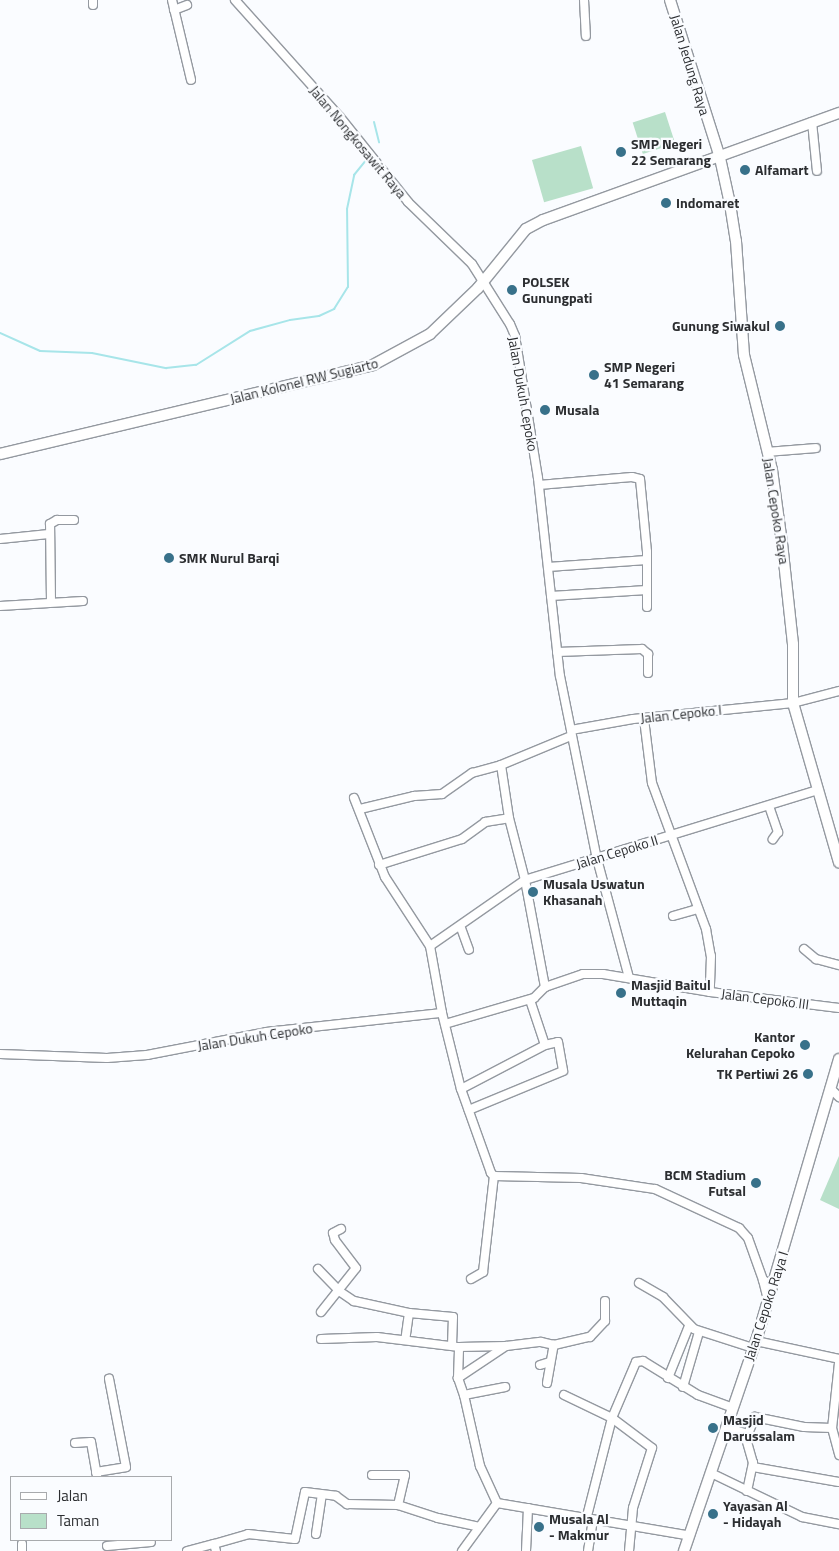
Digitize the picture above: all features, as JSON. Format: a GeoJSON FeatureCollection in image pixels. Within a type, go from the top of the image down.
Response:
{"type":"FeatureCollection","features":[{"type":"Feature","properties":{"kind":"main road","name":"Jalan Jedung Raya"},"geometry":{"type":"LineString","coordinates":[[670,0],[720,158]]}},
{"type":"Feature","properties":{"kind":"main road","name":"Jalan Kolonel RW Sugiarto"},"geometry":{"type":"LineString","coordinates":[[0,454],[373,365],[430,334],[485,280],[520,234],[543,220],[720,158],[839,113]]}},
{"type":"Feature","properties":{"kind":"main road","name":"Jalan Cepoko Raya"},"geometry":{"type":"LineString","coordinates":[[720,158],[736,241],[744,355],[776,496],[792,621],[793,704],[839,862]]}},
{"type":"Feature","properties":{"kind":"main road","name":"Jalan Cepoko Raya I"},"geometry":{"type":"LineString","coordinates":[[684,1551],[687,1535],[711,1474],[768,1300],[768,1283],[839,1059]]}},
{"type":"Feature","properties":{"kind":"street"},"geometry":{"type":"LineString","coordinates":[[172,0],[191,80]]}},
{"type":"Feature","properties":{"kind":"street","name":"Jalan Nongkosawit Raya"},"geometry":{"type":"LineString","coordinates":[[235,0],[340,116],[408,202],[485,280]]}},
{"type":"Feature","properties":{"kind":"street"},"geometry":{"type":"LineString","coordinates":[[584,0],[586,36]]}},
{"type":"Feature","properties":{"kind":"street"},"geometry":{"type":"LineString","coordinates":[[174,10],[187,6]]}},
{"type":"Feature","properties":{"kind":"street"},"geometry":{"type":"LineString","coordinates":[[812,122],[817,171]]}},
{"type":"Feature","properties":{"kind":"street","name":"Jalan Dukuh Cepoko"},"geometry":{"type":"LineString","coordinates":[[485,280],[504,311],[515,336],[539,485],[557,652],[571,733],[597,858],[630,978]]}},
{"type":"Feature","properties":{"kind":"street"},"geometry":{"type":"LineString","coordinates":[[767,452],[816,448]]}},
{"type":"Feature","properties":{"kind":"street"},"geometry":{"type":"LineString","coordinates":[[539,485],[632,477],[640,479],[647,560],[647,606]]}},
{"type":"Feature","properties":{"kind":"street"},"geometry":{"type":"LineString","coordinates":[[51,602],[49,534],[53,521],[74,520]]}},
{"type":"Feature","properties":{"kind":"street"},"geometry":{"type":"LineString","coordinates":[[0,539],[49,534]]}},
{"type":"Feature","properties":{"kind":"street"},"geometry":{"type":"LineString","coordinates":[[548,567],[647,560]]}},
{"type":"Feature","properties":{"kind":"street"},"geometry":{"type":"LineString","coordinates":[[551,596],[647,590]]}},
{"type":"Feature","properties":{"kind":"street"},"geometry":{"type":"LineString","coordinates":[[0,606],[83,601]]}},
{"type":"Feature","properties":{"kind":"street"},"geometry":{"type":"LineString","coordinates":[[557,652],[642,648],[648,654],[648,673]]}},
{"type":"Feature","properties":{"kind":"street"},"geometry":{"type":"LineString","coordinates":[[793,704],[839,691]]}},
{"type":"Feature","properties":{"kind":"street","name":"Jalan Cepoko I"},"geometry":{"type":"LineString","coordinates":[[571,733],[594,724],[793,704]]}},
{"type":"Feature","properties":{"kind":"street"},"geometry":{"type":"LineString","coordinates":[[644,719],[652,783],[698,909],[711,956],[710,992]]}},
{"type":"Feature","properties":{"kind":"street"},"geometry":{"type":"LineString","coordinates":[[360,809],[414,796],[442,794],[472,773],[501,765],[571,733]]}},
{"type":"Feature","properties":{"kind":"street"},"geometry":{"type":"LineString","coordinates":[[501,765],[509,818],[525,880],[546,987]]}},
{"type":"Feature","properties":{"kind":"street","name":"Jalan Cepoko II"},"geometry":{"type":"LineString","coordinates":[[430,946],[461,928],[525,880],[818,790]]}},
{"type":"Feature","properties":{"kind":"street"},"geometry":{"type":"LineString","coordinates":[[354,798],[360,809],[379,865],[430,946],[442,1013],[461,1089],[488,1167],[494,1176],[483,1272],[471,1279]]}},
{"type":"Feature","properties":{"kind":"street"},"geometry":{"type":"LineString","coordinates":[[769,806],[778,832],[773,839]]}},
{"type":"Feature","properties":{"kind":"street"},"geometry":{"type":"LineString","coordinates":[[379,865],[462,840],[485,822],[509,818]]}},
{"type":"Feature","properties":{"kind":"street"},"geometry":{"type":"LineString","coordinates":[[673,916],[698,909]]}},
{"type":"Feature","properties":{"kind":"street"},"geometry":{"type":"LineString","coordinates":[[461,928],[469,950]]}},
{"type":"Feature","properties":{"kind":"street"},"geometry":{"type":"LineString","coordinates":[[804,949],[816,959],[839,965]]}},
{"type":"Feature","properties":{"kind":"street","name":"Jalan Cepoko III"},"geometry":{"type":"LineString","coordinates":[[530,1000],[541,994],[546,987],[582,974],[630,978],[710,992],[839,1008]]}},
{"type":"Feature","properties":{"kind":"street"},"geometry":{"type":"LineString","coordinates":[[445,1024],[530,1000],[545,1045]]}},
{"type":"Feature","properties":{"kind":"street","name":"Jalan Dukuh Cepoko"},"geometry":{"type":"LineString","coordinates":[[0,1054],[107,1058],[147,1055],[266,1032],[442,1013]]}},
{"type":"Feature","properties":{"kind":"street"},"geometry":{"type":"LineString","coordinates":[[461,1089],[545,1045],[558,1042],[564,1071],[520,1086],[469,1110]]}},
{"type":"Feature","properties":{"kind":"street"},"geometry":{"type":"LineString","coordinates":[[830,1088],[839,1097]]}},
{"type":"Feature","properties":{"kind":"street"},"geometry":{"type":"LineString","coordinates":[[494,1176],[581,1178],[655,1189],[739,1228],[748,1238],[768,1283]]}},
{"type":"Feature","properties":{"kind":"street"},"geometry":{"type":"LineString","coordinates":[[320,1312],[356,1268],[335,1240],[333,1233],[341,1229]]}},
{"type":"Feature","properties":{"kind":"street"},"geometry":{"type":"LineString","coordinates":[[318,1269],[339,1291],[354,1301],[409,1314],[452,1318],[458,1378],[464,1395],[480,1466],[497,1502]]}},
{"type":"Feature","properties":{"kind":"street"},"geometry":{"type":"LineString","coordinates":[[639,1283],[663,1297],[689,1326],[699,1332],[839,1361],[832,1428],[839,1455]]}},
{"type":"Feature","properties":{"kind":"street"},"geometry":{"type":"LineString","coordinates":[[321,1339],[405,1340],[455,1347],[506,1346],[541,1342],[554,1345],[595,1333],[605,1321],[605,1301]]}},
{"type":"Feature","properties":{"kind":"street"},"geometry":{"type":"LineString","coordinates":[[405,1340],[409,1314]]}},
{"type":"Feature","properties":{"kind":"street"},"geometry":{"type":"LineString","coordinates":[[668,1378],[689,1326]]}},
{"type":"Feature","properties":{"kind":"street"},"geometry":{"type":"LineString","coordinates":[[683,1387],[699,1332]]}},
{"type":"Feature","properties":{"kind":"street"},"geometry":{"type":"LineString","coordinates":[[547,1383],[554,1345]]}},
{"type":"Feature","properties":{"kind":"street"},"geometry":{"type":"LineString","coordinates":[[458,1378],[506,1346]]}},
{"type":"Feature","properties":{"kind":"street"},"geometry":{"type":"LineString","coordinates":[[588,1551],[590,1521],[612,1418],[636,1362],[643,1361],[683,1387],[733,1408]]}},
{"type":"Feature","properties":{"kind":"street"},"geometry":{"type":"LineString","coordinates":[[540,1365],[550,1362]]}},
{"type":"Feature","properties":{"kind":"street"},"geometry":{"type":"LineString","coordinates":[[75,1443],[91,1442],[96,1474],[126,1467],[109,1379]]}},
{"type":"Feature","properties":{"kind":"street"},"geometry":{"type":"LineString","coordinates":[[464,1395],[505,1387]]}},
{"type":"Feature","properties":{"kind":"street"},"geometry":{"type":"LineString","coordinates":[[564,1395],[612,1418],[652,1448],[639,1481],[630,1527],[630,1551]]}},
{"type":"Feature","properties":{"kind":"street"},"geometry":{"type":"LineString","coordinates":[[747,1491],[753,1468],[747,1434],[757,1416],[804,1427],[832,1428]]}},
{"type":"Feature","properties":{"kind":"street"},"geometry":{"type":"LineString","coordinates":[[726,1427],[747,1434]]}},
{"type":"Feature","properties":{"kind":"street"},"geometry":{"type":"LineString","coordinates":[[753,1468],[839,1482]]}},
{"type":"Feature","properties":{"kind":"street"},"geometry":{"type":"LineString","coordinates":[[711,1474],[802,1517],[839,1524]]}},
{"type":"Feature","properties":{"kind":"street"},"geometry":{"type":"LineString","coordinates":[[372,1475],[405,1475],[398,1505]]}},
{"type":"Feature","properties":{"kind":"street"},"geometry":{"type":"LineString","coordinates":[[187,1551],[215,1547],[248,1534],[295,1539],[303,1493],[336,1496],[347,1504],[398,1505],[438,1518],[477,1526]]}},
{"type":"Feature","properties":{"kind":"street"},"geometry":{"type":"LineString","coordinates":[[316,1534],[322,1494]]}},
{"type":"Feature","properties":{"kind":"street"},"geometry":{"type":"LineString","coordinates":[[497,1502],[590,1521],[687,1535]]}},
{"type":"Feature","properties":{"kind":"street"},"geometry":{"type":"LineString","coordinates":[[462,1551],[477,1526],[497,1502]]}},
{"type":"Feature","properties":{"kind":"street"},"geometry":{"type":"LineString","coordinates":[[526,1551],[528,1508]]}},
{"type":"Feature","properties":{"kind":"street"},"geometry":{"type":"LineString","coordinates":[[106,1545],[150,1542]]}},
{"type":"Feature","properties":{"kind":"green space"},"geometry":{"type":"Polygon","coordinates":[[[665,112],[675,143],[643,154],[633,123],[665,112]]]}},
{"type":"Feature","properties":{"kind":"green space"},"geometry":{"type":"Polygon","coordinates":[[[581,146],[593,188],[544,202],[532,160],[581,146]]]}},
{"type":"Feature","properties":{"kind":"green space"},"geometry":{"type":"Polygon","coordinates":[[[839,1156],[839,1209],[820,1200],[839,1156]]]}},
{"type":"Feature","properties":{"kind":"waterway"},"geometry":{"type":"LineString","coordinates":[[374,122],[379,142]]}},
{"type":"Feature","properties":{"kind":"waterway"},"geometry":{"type":"LineString","coordinates":[[0,333],[40,351],[92,353],[166,368],[196,365],[250,331],[290,320],[319,316],[334,309],[348,287],[347,209],[354,175],[368,158]]}},
{"type":"Feature","properties":{"kind":"place","name":"SMP Negeri 22 Semarang"},"geometry":{"type":"Point","coordinates":[621,152]}},
{"type":"Feature","properties":{"kind":"place","name":"Alfamart"},"geometry":{"type":"Point","coordinates":[745,170]}},
{"type":"Feature","properties":{"kind":"place","name":"Indomaret"},"geometry":{"type":"Point","coordinates":[666,203]}},
{"type":"Feature","properties":{"kind":"place","name":"POLSEK Gunungpati"},"geometry":{"type":"Point","coordinates":[512,290]}},
{"type":"Feature","properties":{"kind":"place","name":"Gunung Siwakul"},"geometry":{"type":"Point","coordinates":[780,326]}},
{"type":"Feature","properties":{"kind":"place","name":"SMP Negeri 41 Semarang"},"geometry":{"type":"Point","coordinates":[594,375]}},
{"type":"Feature","properties":{"kind":"place","name":"Musala"},"geometry":{"type":"Point","coordinates":[545,410]}},
{"type":"Feature","properties":{"kind":"place","name":"SMK Nurul Barqi"},"geometry":{"type":"Point","coordinates":[169,558]}},
{"type":"Feature","properties":{"kind":"place","name":"Musala Uswatun Khasanah"},"geometry":{"type":"Point","coordinates":[533,892]}},
{"type":"Feature","properties":{"kind":"place","name":"Masjid Baitul Muttaqin"},"geometry":{"type":"Point","coordinates":[621,993]}},
{"type":"Feature","properties":{"kind":"place","name":"Kantor Kelurahan Cepoko"},"geometry":{"type":"Point","coordinates":[805,1045]}},
{"type":"Feature","properties":{"kind":"place","name":"TK Pertiwi 26"},"geometry":{"type":"Point","coordinates":[808,1074]}},
{"type":"Feature","properties":{"kind":"place","name":"BCM Stadium Futsal"},"geometry":{"type":"Point","coordinates":[756,1183]}},
{"type":"Feature","properties":{"kind":"place","name":"Masjid Darussalam"},"geometry":{"type":"Point","coordinates":[713,1428]}},
{"type":"Feature","properties":{"kind":"place","name":"Yayasan Al - Hidayah"},"geometry":{"type":"Point","coordinates":[713,1514]}},
{"type":"Feature","properties":{"kind":"place","name":"Musala Al - Makmur"},"geometry":{"type":"Point","coordinates":[539,1527]}}]}
